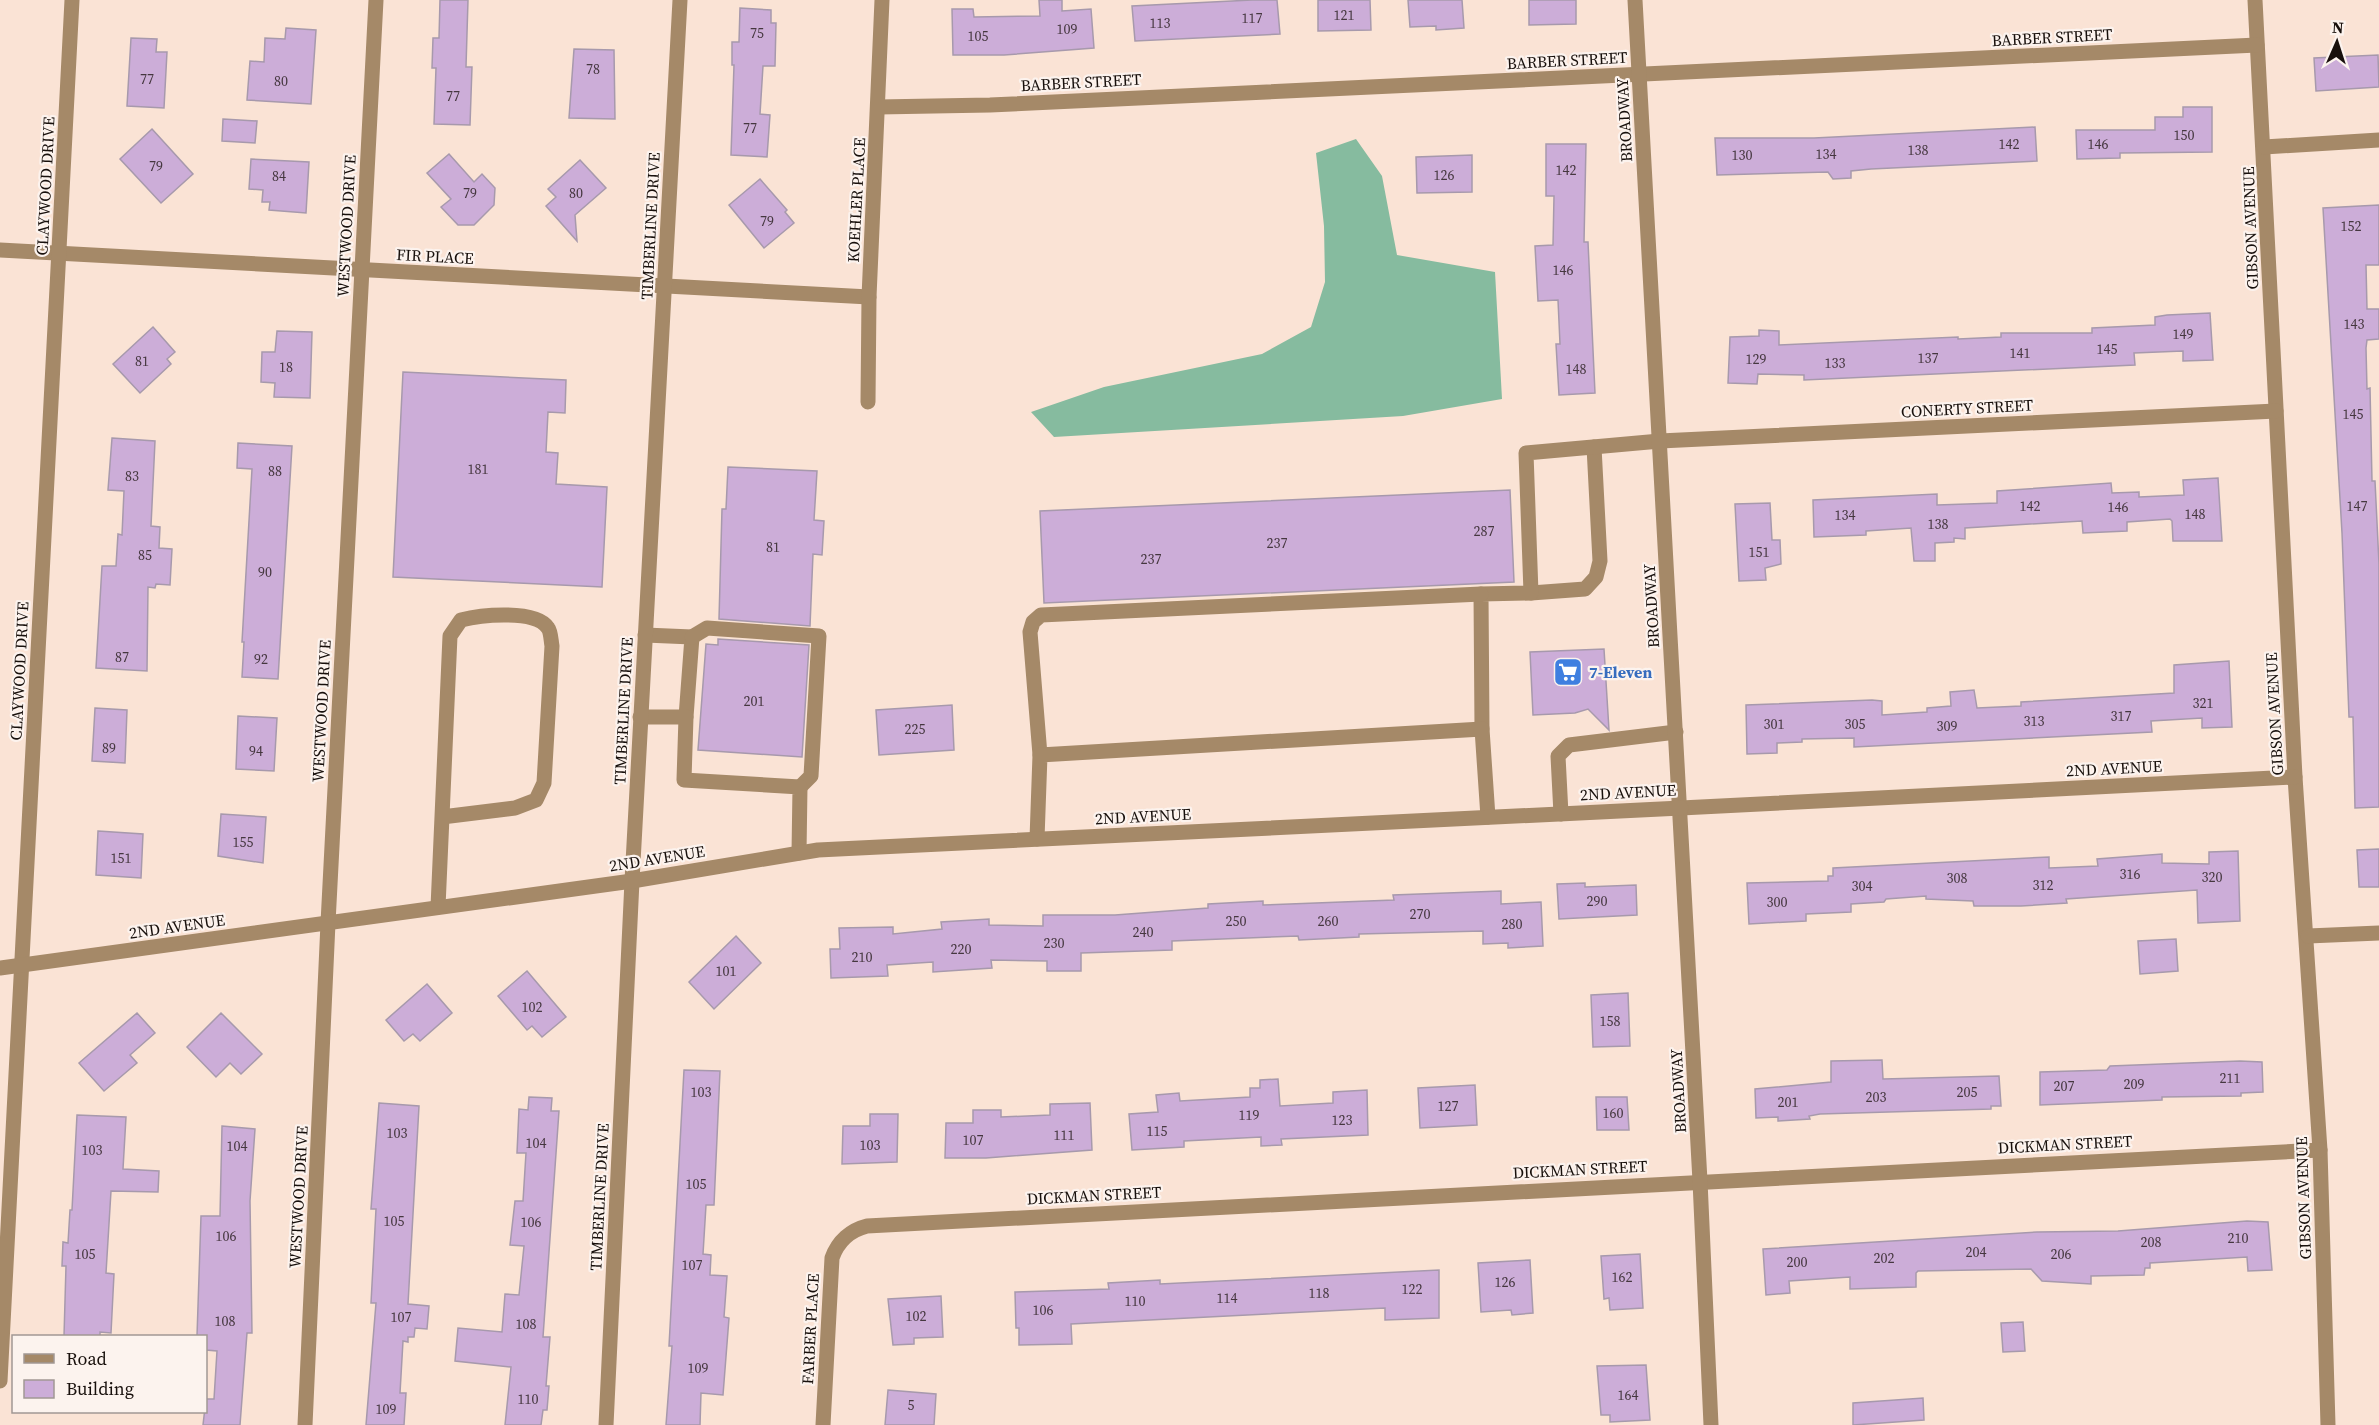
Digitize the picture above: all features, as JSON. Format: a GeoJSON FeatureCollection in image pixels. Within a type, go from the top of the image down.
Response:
{"type":"FeatureCollection","features":[{"type":"Feature","properties":{"kind":"street","name":"CLAYWOOD DRIVE"},"geometry":{"type":"LineString","coordinates":[[0,1381],[72,0]]}},
{"type":"Feature","properties":{"kind":"street","name":"WESTWOOD DRIVE"},"geometry":{"type":"LineString","coordinates":[[305,1425],[328,923],[376,0]]}},
{"type":"Feature","properties":{"kind":"street","name":"TIMBERLINE DRIVE"},"geometry":{"type":"LineString","coordinates":[[606,1425],[640,717],[680,0]]}},
{"type":"Feature","properties":{"kind":"street","name":"KOEHLER PLACE"},"geometry":{"type":"LineString","coordinates":[[868,402],[869,297],[882,0]]}},
{"type":"Feature","properties":{"kind":"street","name":"BROADWAY"},"geometry":{"type":"LineString","coordinates":[[1635,0],[1677,732],[1711,1425]]}},
{"type":"Feature","properties":{"kind":"street","name":"GIBSON AVENUE"},"geometry":{"type":"LineString","coordinates":[[2255,0],[2295,777],[2308,936],[2320,1150],[2328,1425]]}},
{"type":"Feature","properties":{"kind":"street","name":"BARBER STREET"},"geometry":{"type":"LineString","coordinates":[[878,107],[990,105],[2257,45]]}},
{"type":"Feature","properties":{"kind":"street"},"geometry":{"type":"LineString","coordinates":[[2264,147],[2379,140]]}},
{"type":"Feature","properties":{"kind":"street","name":"FIR PLACE"},"geometry":{"type":"LineString","coordinates":[[0,250],[869,297]]}},
{"type":"Feature","properties":{"kind":"street","name":"CONERTY STREET"},"geometry":{"type":"LineString","coordinates":[[1531,593],[1526,453],[1660,441],[2276,411]]}},
{"type":"Feature","properties":{"kind":"street"},"geometry":{"type":"LineString","coordinates":[[1037,839],[1040,755],[1030,632],[1033,622],[1041,615],[1586,590],[1596,577],[1600,561],[1594,447]]}},
{"type":"Feature","properties":{"kind":"street"},"geometry":{"type":"LineString","coordinates":[[1481,594],[1482,729],[1488,817]]}},
{"type":"Feature","properties":{"kind":"street"},"geometry":{"type":"LineString","coordinates":[[438,908],[442,817],[450,636],[461,620],[471,617],[535,617],[548,628],[552,646],[544,783],[536,800],[514,808],[442,817]]}},
{"type":"Feature","properties":{"kind":"street"},"geometry":{"type":"LineString","coordinates":[[645,635],[692,637],[707,628],[819,636],[811,776],[800,788],[799,853]]}},
{"type":"Feature","properties":{"kind":"street"},"geometry":{"type":"LineString","coordinates":[[692,637],[684,780],[800,788]]}},
{"type":"Feature","properties":{"kind":"street"},"geometry":{"type":"LineString","coordinates":[[640,717],[686,717]]}},
{"type":"Feature","properties":{"kind":"street"},"geometry":{"type":"LineString","coordinates":[[1040,755],[1482,729]]}},
{"type":"Feature","properties":{"kind":"street"},"geometry":{"type":"LineString","coordinates":[[1561,814],[1558,756],[1569,745],[1677,732]]}},
{"type":"Feature","properties":{"kind":"street","name":"2ND AVENUE"},"geometry":{"type":"LineString","coordinates":[[0,968],[632,881],[799,853],[1037,839],[2295,777]]}},
{"type":"Feature","properties":{"kind":"street"},"geometry":{"type":"LineString","coordinates":[[2308,936],[2379,933]]}},
{"type":"Feature","properties":{"kind":"street","name":"DICKMAN STREET"},"geometry":{"type":"LineString","coordinates":[[844,1238],[856,1229],[867,1226],[2320,1150]]}},
{"type":"Feature","properties":{"kind":"street","name":"FARBER PLACE"},"geometry":{"type":"LineString","coordinates":[[823,1425],[830,1270],[835,1251],[844,1238]]}},
{"type":"Feature","properties":{"kind":"green space"},"geometry":{"type":"Polygon","coordinates":[[[1356,139],[1382,176],[1397,255],[1495,272],[1502,399],[1403,416],[1054,437],[1031,412],[1104,387],[1262,354],[1311,327],[1325,282],[1324,226],[1316,153],[1356,139]]]}},
{"type":"Feature","properties":{"kind":"building"},"geometry":{"type":"Polygon","coordinates":[[[440,0],[468,0],[466,67],[472,67],[470,125],[434,124],[436,68],[432,68],[433,38],[439,38],[440,0]]]}},
{"type":"Feature","properties":{"kind":"building"},"geometry":{"type":"Polygon","coordinates":[[[1039,0],[1062,0],[1062,11],[1091,9],[1094,48],[1004,55],[953,55],[952,9],[973,9],[974,17],[1040,16],[1039,0]]]}},
{"type":"Feature","properties":{"kind":"building"},"geometry":{"type":"Polygon","coordinates":[[[1277,0],[1280,34],[1135,41],[1132,6],[1277,0]]]}},
{"type":"Feature","properties":{"kind":"building"},"geometry":{"type":"Polygon","coordinates":[[[1318,0],[1370,0],[1371,30],[1318,31],[1318,0]]]}},
{"type":"Feature","properties":{"kind":"building"},"geometry":{"type":"Polygon","coordinates":[[[1408,0],[1462,0],[1464,28],[1436,30],[1436,26],[1410,27],[1408,0]]]}},
{"type":"Feature","properties":{"kind":"building"},"geometry":{"type":"Polygon","coordinates":[[[1529,0],[1576,0],[1576,24],[1529,25],[1529,0]]]}},
{"type":"Feature","properties":{"kind":"building"},"geometry":{"type":"Polygon","coordinates":[[[740,8],[771,10],[771,23],[776,23],[775,66],[763,66],[760,114],[770,115],[767,157],[731,155],[734,65],[732,65],[732,42],[739,42],[740,8]]]}},
{"type":"Feature","properties":{"kind":"building"},"geometry":{"type":"Polygon","coordinates":[[[286,28],[316,30],[311,104],[247,100],[250,61],[264,62],[265,38],[285,39],[286,28]]]}},
{"type":"Feature","properties":{"kind":"building"},"geometry":{"type":"Polygon","coordinates":[[[131,38],[157,39],[156,52],[167,52],[164,108],[127,106],[131,38]]]}},
{"type":"Feature","properties":{"kind":"building"},"geometry":{"type":"Polygon","coordinates":[[[574,49],[614,50],[615,119],[569,118],[574,49]]]}},
{"type":"Feature","properties":{"kind":"building"},"geometry":{"type":"Polygon","coordinates":[[[2378,55],[2379,87],[2316,91],[2314,58],[2378,55]]]}},
{"type":"Feature","properties":{"kind":"building"},"geometry":{"type":"Polygon","coordinates":[[[2183,107],[2212,107],[2212,152],[2120,153],[2120,158],[2077,159],[2076,130],[2155,130],[2155,117],[2183,117],[2183,107]]]}},
{"type":"Feature","properties":{"kind":"building"},"geometry":{"type":"Polygon","coordinates":[[[223,119],[257,121],[255,143],[222,141],[223,119]]]}},
{"type":"Feature","properties":{"kind":"building"},"geometry":{"type":"Polygon","coordinates":[[[2035,127],[2037,161],[1871,169],[1851,171],[1851,178],[1833,179],[1828,172],[1717,175],[1715,138],[1814,138],[2035,127]]]}},
{"type":"Feature","properties":{"kind":"building"},"geometry":{"type":"Polygon","coordinates":[[[152,129],[193,174],[161,203],[120,159],[152,129]]]}},
{"type":"Feature","properties":{"kind":"building"},"geometry":{"type":"Polygon","coordinates":[[[1546,144],[1586,144],[1584,242],[1588,242],[1595,393],[1559,395],[1556,344],[1560,344],[1558,300],[1538,301],[1535,246],[1553,245],[1554,196],[1546,196],[1546,144]]]}},
{"type":"Feature","properties":{"kind":"building"},"geometry":{"type":"Polygon","coordinates":[[[449,154],[474,182],[482,174],[495,188],[494,205],[474,225],[458,225],[441,207],[451,199],[427,173],[449,154]]]}},
{"type":"Feature","properties":{"kind":"building"},"geometry":{"type":"Polygon","coordinates":[[[1472,155],[1472,192],[1417,193],[1416,157],[1472,155]]]}},
{"type":"Feature","properties":{"kind":"building"},"geometry":{"type":"Polygon","coordinates":[[[251,159],[309,162],[306,213],[269,210],[270,202],[262,202],[263,190],[249,189],[251,159]]]}},
{"type":"Feature","properties":{"kind":"building"},"geometry":{"type":"Polygon","coordinates":[[[580,160],[606,188],[575,215],[577,241],[546,206],[556,197],[548,189],[580,160]]]}},
{"type":"Feature","properties":{"kind":"building"},"geometry":{"type":"Polygon","coordinates":[[[760,179],[787,210],[785,212],[794,223],[764,248],[729,205],[760,179]]]}},
{"type":"Feature","properties":{"kind":"building"},"geometry":{"type":"Polygon","coordinates":[[[2379,205],[2379,265],[2366,265],[2367,309],[2379,309],[2379,339],[2367,340],[2366,348],[2367,389],[2370,388],[2372,481],[2375,481],[2379,564],[2379,807],[2355,808],[2353,717],[2349,717],[2342,533],[2323,208],[2379,205]]]}},
{"type":"Feature","properties":{"kind":"building"},"geometry":{"type":"Polygon","coordinates":[[[2210,313],[2213,360],[2183,361],[2183,351],[2134,353],[2135,365],[1804,380],[1804,375],[1758,374],[1757,384],[1728,383],[1730,337],[1759,336],[1759,330],[1779,331],[1779,345],[1958,337],[1958,339],[2001,337],[2001,333],[2092,333],[2092,328],[2155,325],[2155,317],[2210,313]]]}},
{"type":"Feature","properties":{"kind":"building"},"geometry":{"type":"Polygon","coordinates":[[[153,327],[175,352],[167,359],[171,364],[140,393],[113,364],[153,327]]]}},
{"type":"Feature","properties":{"kind":"building"},"geometry":{"type":"Polygon","coordinates":[[[277,331],[312,332],[310,398],[274,397],[275,383],[261,382],[262,352],[275,352],[277,331]]]}},
{"type":"Feature","properties":{"kind":"building"},"geometry":{"type":"Polygon","coordinates":[[[403,372],[566,380],[565,413],[548,412],[546,452],[558,453],[556,484],[607,487],[602,587],[393,577],[403,372]]]}},
{"type":"Feature","properties":{"kind":"building"},"geometry":{"type":"Polygon","coordinates":[[[112,438],[155,441],[151,526],[160,527],[159,548],[172,549],[170,585],[156,584],[155,588],[148,587],[147,671],[96,668],[102,566],[116,566],[118,534],[122,535],[124,491],[108,490],[112,438]]]}},
{"type":"Feature","properties":{"kind":"building"},"geometry":{"type":"Polygon","coordinates":[[[238,443],[292,446],[278,679],[242,677],[252,469],[237,468],[238,443]]]}},
{"type":"Feature","properties":{"kind":"building"},"geometry":{"type":"Polygon","coordinates":[[[728,467],[817,471],[814,520],[824,521],[822,555],[813,554],[810,626],[719,619],[722,509],[726,509],[728,467]]]}},
{"type":"Feature","properties":{"kind":"building"},"geometry":{"type":"Polygon","coordinates":[[[2218,478],[2222,541],[2173,541],[2170,519],[2127,522],[2127,531],[2083,533],[2082,521],[1965,528],[1965,539],[1954,538],[1954,542],[1935,543],[1935,561],[1914,561],[1911,528],[1866,531],[1866,535],[1814,537],[1813,500],[1937,494],[1937,505],[1997,503],[1997,491],[2111,483],[2112,493],[2139,492],[2139,497],[2184,495],[2183,480],[2218,478]]]}},
{"type":"Feature","properties":{"kind":"building"},"geometry":{"type":"Polygon","coordinates":[[[1510,490],[1514,582],[1044,603],[1040,511],[1510,490]]]}},
{"type":"Feature","properties":{"kind":"building"},"geometry":{"type":"Polygon","coordinates":[[[1770,503],[1772,540],[1780,540],[1781,564],[1765,568],[1766,580],[1739,581],[1735,504],[1770,503]]]}},
{"type":"Feature","properties":{"kind":"building"},"geometry":{"type":"Polygon","coordinates":[[[718,639],[809,645],[802,757],[698,750],[706,644],[718,645],[718,639]]]}},
{"type":"Feature","properties":{"kind":"building","name":"7-Eleven"},"geometry":{"type":"Polygon","coordinates":[[[1604,649],[1609,730],[1588,709],[1575,713],[1533,715],[1530,652],[1604,649]]]}},
{"type":"Feature","properties":{"kind":"building"},"geometry":{"type":"Polygon","coordinates":[[[2229,661],[2232,727],[2202,728],[2202,718],[2151,721],[2152,732],[1854,747],[1854,738],[1802,739],[1802,742],[1777,743],[1777,753],[1747,754],[1746,705],[1872,700],[1882,701],[1882,715],[1927,712],[1927,708],[1951,706],[1950,692],[1974,690],[1977,708],[2021,706],[2021,702],[2174,693],[2174,665],[2229,661]]]}},
{"type":"Feature","properties":{"kind":"building"},"geometry":{"type":"Polygon","coordinates":[[[952,705],[954,750],[879,755],[876,710],[952,705]]]}},
{"type":"Feature","properties":{"kind":"building"},"geometry":{"type":"Polygon","coordinates":[[[95,708],[127,710],[125,763],[92,761],[95,708]]]}},
{"type":"Feature","properties":{"kind":"building"},"geometry":{"type":"Polygon","coordinates":[[[238,716],[277,718],[274,771],[236,769],[238,716]]]}},
{"type":"Feature","properties":{"kind":"building"},"geometry":{"type":"Polygon","coordinates":[[[221,814],[266,817],[263,863],[218,856],[221,814]]]}},
{"type":"Feature","properties":{"kind":"building"},"geometry":{"type":"Polygon","coordinates":[[[98,831],[143,834],[141,878],[96,875],[98,831]]]}},
{"type":"Feature","properties":{"kind":"building"},"geometry":{"type":"Polygon","coordinates":[[[2379,849],[2379,887],[2359,887],[2357,850],[2379,849]]]}},
{"type":"Feature","properties":{"kind":"building"},"geometry":{"type":"Polygon","coordinates":[[[2238,851],[2240,921],[2198,923],[2197,890],[2066,899],[2067,903],[2021,906],[1974,906],[1973,901],[1926,899],[1926,896],[1886,899],[1884,902],[1851,904],[1851,912],[1806,914],[1806,921],[1749,924],[1747,883],[1828,881],[1828,876],[1833,876],[1833,868],[2049,857],[2049,868],[2098,866],[2097,859],[2162,854],[2162,863],[2209,864],[2209,852],[2238,851]]]}},
{"type":"Feature","properties":{"kind":"building"},"geometry":{"type":"Polygon","coordinates":[[[1585,883],[1585,887],[1636,885],[1637,915],[1559,919],[1557,884],[1585,883]]]}},
{"type":"Feature","properties":{"kind":"building"},"geometry":{"type":"Polygon","coordinates":[[[1501,891],[1501,904],[1541,902],[1543,946],[1508,948],[1508,943],[1483,944],[1483,931],[1359,934],[1359,937],[1299,940],[1298,936],[1172,941],[1172,950],[1081,953],[1081,971],[1047,971],[1047,961],[991,960],[992,968],[933,972],[933,962],[887,965],[888,976],[831,978],[830,949],[840,949],[839,928],[893,927],[893,934],[942,929],[941,922],[989,919],[989,925],[1043,926],[1043,915],[1115,915],[1208,908],[1208,904],[1263,901],[1263,905],[1394,900],[1393,895],[1501,891]]]}},
{"type":"Feature","properties":{"kind":"building"},"geometry":{"type":"Polygon","coordinates":[[[736,936],[761,963],[714,1009],[689,982],[736,936]]]}},
{"type":"Feature","properties":{"kind":"building"},"geometry":{"type":"Polygon","coordinates":[[[2176,939],[2178,971],[2140,974],[2138,941],[2176,939]]]}},
{"type":"Feature","properties":{"kind":"building"},"geometry":{"type":"Polygon","coordinates":[[[527,971],[566,1017],[542,1037],[532,1026],[527,1030],[498,996],[527,971]]]}},
{"type":"Feature","properties":{"kind":"building"},"geometry":{"type":"Polygon","coordinates":[[[427,984],[452,1013],[420,1041],[413,1034],[404,1041],[386,1020],[427,984]]]}},
{"type":"Feature","properties":{"kind":"building"},"geometry":{"type":"Polygon","coordinates":[[[1628,993],[1630,1046],[1593,1047],[1591,995],[1628,993]]]}},
{"type":"Feature","properties":{"kind":"building"},"geometry":{"type":"Polygon","coordinates":[[[137,1013],[155,1033],[130,1055],[137,1063],[104,1091],[79,1063],[137,1013]]]}},
{"type":"Feature","properties":{"kind":"building"},"geometry":{"type":"Polygon","coordinates":[[[221,1013],[262,1054],[241,1074],[230,1063],[216,1077],[187,1047],[221,1013]]]}},
{"type":"Feature","properties":{"kind":"building"},"geometry":{"type":"Polygon","coordinates":[[[1882,1060],[1883,1079],[1999,1076],[2001,1106],[1991,1106],[1991,1109],[1820,1114],[1809,1116],[1810,1119],[1778,1121],[1778,1117],[1756,1118],[1755,1089],[1831,1082],[1831,1061],[1882,1060]]]}},
{"type":"Feature","properties":{"kind":"building"},"geometry":{"type":"Polygon","coordinates":[[[2262,1062],[2263,1092],[2241,1093],[2241,1096],[2162,1097],[2162,1100],[2040,1105],[2040,1072],[2107,1070],[2110,1066],[2262,1062]]]}},
{"type":"Feature","properties":{"kind":"building"},"geometry":{"type":"Polygon","coordinates":[[[684,1070],[720,1071],[714,1205],[706,1205],[703,1254],[711,1255],[710,1275],[727,1276],[724,1317],[729,1318],[723,1395],[701,1393],[700,1425],[666,1425],[672,1346],[669,1346],[684,1070]]]}},
{"type":"Feature","properties":{"kind":"building"},"geometry":{"type":"Polygon","coordinates":[[[1278,1079],[1280,1106],[1333,1103],[1333,1092],[1367,1090],[1368,1135],[1281,1139],[1282,1145],[1261,1146],[1261,1137],[1184,1141],[1184,1147],[1132,1150],[1129,1114],[1158,1112],[1156,1095],[1179,1093],[1180,1101],[1250,1097],[1250,1088],[1260,1088],[1260,1080],[1278,1079]]]}},
{"type":"Feature","properties":{"kind":"building"},"geometry":{"type":"Polygon","coordinates":[[[1475,1085],[1477,1125],[1420,1128],[1418,1088],[1475,1085]]]}},
{"type":"Feature","properties":{"kind":"building"},"geometry":{"type":"Polygon","coordinates":[[[529,1097],[552,1098],[551,1111],[559,1111],[543,1337],[550,1337],[546,1386],[549,1386],[547,1410],[543,1410],[541,1425],[505,1425],[511,1367],[455,1361],[458,1328],[502,1332],[505,1294],[519,1295],[524,1246],[510,1245],[515,1201],[523,1201],[526,1153],[517,1153],[519,1109],[528,1110],[529,1097]]]}},
{"type":"Feature","properties":{"kind":"building"},"geometry":{"type":"Polygon","coordinates":[[[1596,1097],[1627,1097],[1629,1130],[1597,1130],[1596,1097]]]}},
{"type":"Feature","properties":{"kind":"building"},"geometry":{"type":"Polygon","coordinates":[[[379,1103],[419,1106],[408,1304],[429,1306],[427,1329],[415,1328],[414,1337],[408,1337],[408,1342],[403,1341],[400,1393],[406,1393],[404,1425],[366,1425],[376,1303],[371,1303],[376,1209],[371,1209],[379,1103]]]}},
{"type":"Feature","properties":{"kind":"building"},"geometry":{"type":"Polygon","coordinates":[[[1090,1103],[1092,1150],[986,1158],[945,1158],[946,1123],[973,1123],[973,1110],[1001,1110],[1001,1117],[1050,1115],[1050,1104],[1090,1103]]]}},
{"type":"Feature","properties":{"kind":"building"},"geometry":{"type":"Polygon","coordinates":[[[870,1114],[898,1114],[897,1162],[842,1164],[843,1126],[870,1126],[870,1114]]]}},
{"type":"Feature","properties":{"kind":"building"},"geometry":{"type":"Polygon","coordinates":[[[77,1115],[126,1117],[123,1169],[159,1171],[158,1192],[111,1191],[106,1273],[114,1274],[111,1333],[64,1335],[66,1266],[62,1266],[63,1242],[68,1243],[70,1210],[72,1210],[77,1115]]]}},
{"type":"Feature","properties":{"kind":"building"},"geometry":{"type":"Polygon","coordinates":[[[222,1126],[255,1129],[250,1201],[252,1333],[247,1333],[240,1425],[203,1425],[204,1413],[207,1413],[207,1399],[214,1399],[217,1351],[207,1350],[207,1335],[197,1335],[201,1216],[220,1216],[222,1126]]]}},
{"type":"Feature","properties":{"kind":"building"},"geometry":{"type":"Polygon","coordinates":[[[2247,1221],[2268,1222],[2272,1270],[2248,1271],[2247,1257],[2150,1263],[2150,1268],[2145,1268],[2144,1275],[2091,1276],[2091,1284],[2042,1281],[2031,1269],[1918,1271],[1916,1287],[1850,1289],[1850,1277],[1789,1281],[1790,1293],[1766,1295],[1763,1249],[2037,1232],[2118,1231],[2247,1221]]]}},
{"type":"Feature","properties":{"kind":"building"},"geometry":{"type":"Polygon","coordinates":[[[1640,1254],[1643,1308],[1610,1310],[1609,1298],[1604,1299],[1601,1256],[1640,1254]]]}},
{"type":"Feature","properties":{"kind":"building"},"geometry":{"type":"Polygon","coordinates":[[[1530,1260],[1533,1313],[1512,1315],[1511,1310],[1481,1312],[1478,1263],[1530,1260]]]}},
{"type":"Feature","properties":{"kind":"building"},"geometry":{"type":"Polygon","coordinates":[[[1439,1270],[1439,1318],[1385,1320],[1385,1308],[1071,1324],[1072,1344],[1019,1345],[1019,1328],[1016,1328],[1015,1292],[1109,1289],[1108,1283],[1160,1280],[1160,1284],[1439,1270]]]}},
{"type":"Feature","properties":{"kind":"building"},"geometry":{"type":"Polygon","coordinates":[[[941,1296],[943,1337],[914,1338],[914,1344],[893,1345],[888,1299],[941,1296]]]}},
{"type":"Feature","properties":{"kind":"building"},"geometry":{"type":"Polygon","coordinates":[[[2023,1322],[2025,1351],[2003,1352],[2001,1323],[2023,1322]]]}},
{"type":"Feature","properties":{"kind":"building"},"geometry":{"type":"Polygon","coordinates":[[[1646,1365],[1650,1420],[1610,1422],[1610,1415],[1601,1415],[1597,1366],[1646,1365]]]}},
{"type":"Feature","properties":{"kind":"building"},"geometry":{"type":"Polygon","coordinates":[[[888,1390],[936,1394],[934,1425],[885,1425],[888,1390]]]}},
{"type":"Feature","properties":{"kind":"building"},"geometry":{"type":"Polygon","coordinates":[[[1923,1398],[1924,1420],[1853,1425],[1853,1403],[1923,1398]]]}},
{"type":"Feature","properties":{"kind":"place","name":"7-Eleven"},"geometry":{"type":"Point","coordinates":[1568,672]}}]}
